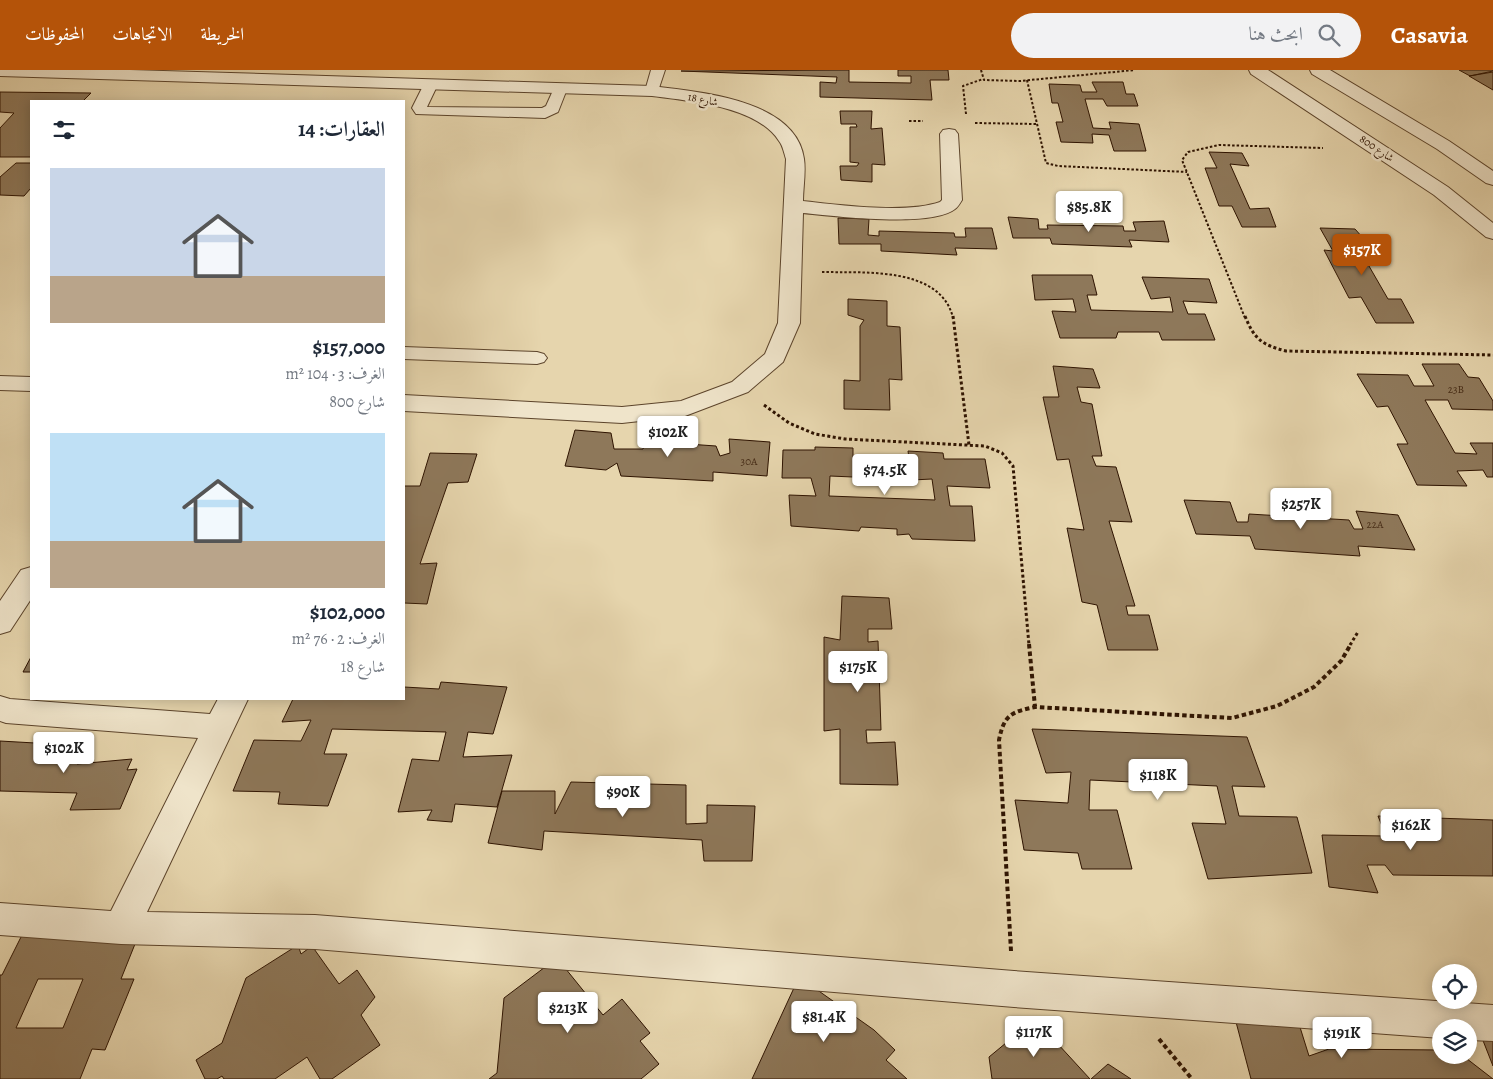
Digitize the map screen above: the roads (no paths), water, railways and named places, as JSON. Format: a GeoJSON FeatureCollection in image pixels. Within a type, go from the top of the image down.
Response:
{"type":"FeatureCollection","features":[{"type":"Feature","properties":{"kind":"street","name":"شارع 800"},"geometry":{"type":"LineString","coordinates":[[1257,70],[1441,191],[1493,232]]}},
{"type":"Feature","properties":{"kind":"street"},"geometry":{"type":"LineString","coordinates":[[1318,70],[1443,145],[1493,179]]}},
{"type":"Feature","properties":{"kind":"street","name":"شارع 18"},"geometry":{"type":"LineString","coordinates":[[0,71],[381,76],[431,84],[652,91],[703,98],[738,107],[767,120],[787,138],[795,159],[788,323],[775,357],[740,387],[685,408],[622,416],[405,403]]}},
{"type":"Feature","properties":{"kind":"street"},"geometry":{"type":"LineString","coordinates":[[793,206],[840,211],[901,213],[938,210],[948,206],[952,200],[949,134]]}},
{"type":"Feature","properties":{"kind":"street"},"geometry":{"type":"LineString","coordinates":[[0,383],[30,384]]}},
{"type":"Feature","properties":{"kind":"street"},"geometry":{"type":"LineString","coordinates":[[0,623],[30,578]]}},
{"type":"Feature","properties":{"kind":"street"},"geometry":{"type":"LineString","coordinates":[[121,928],[232,700]]}},
{"type":"Feature","properties":{"kind":"street"},"geometry":{"type":"LineString","coordinates":[[0,708],[6,711],[219,727]]}},
{"type":"Feature","properties":{"kind":"street"},"geometry":{"type":"LineString","coordinates":[[0,919],[121,928],[315,932],[1014,989],[1493,1023]]}},
{"type":"Feature","properties":{"kind":"lane"},"geometry":{"type":"LineString","coordinates":[[652,91],[658,70]]}},
{"type":"Feature","properties":{"kind":"lane"},"geometry":{"type":"LineString","coordinates":[[431,84],[419,108],[421,111],[545,113],[553,109],[560,88]]}},
{"type":"Feature","properties":{"kind":"lane"},"geometry":{"type":"LineString","coordinates":[[405,352],[537,358]]}}]}
